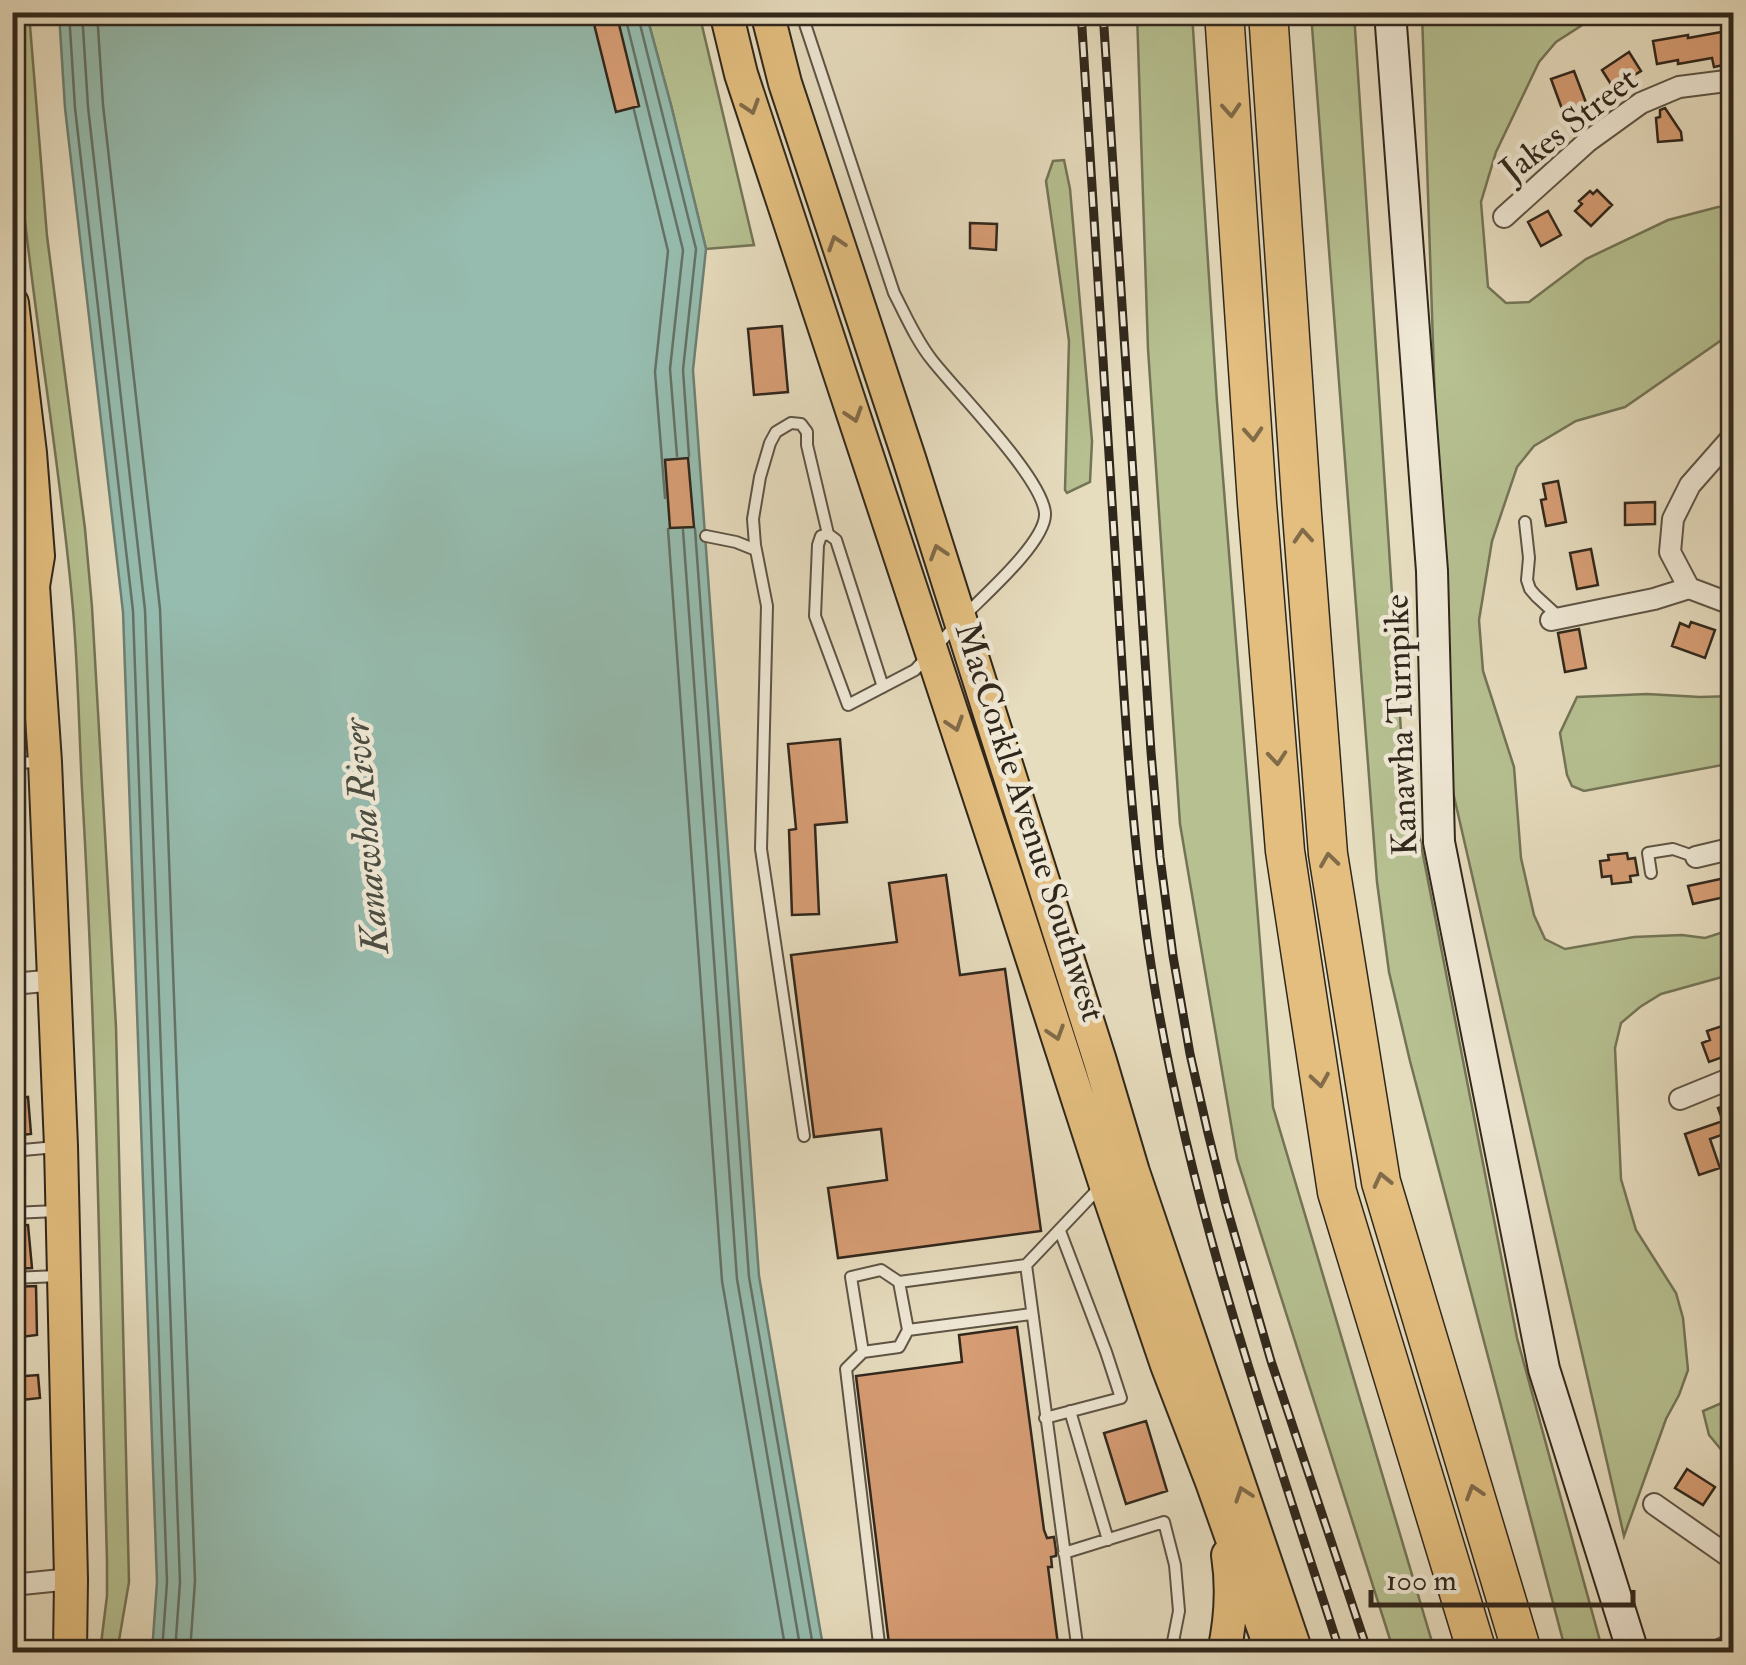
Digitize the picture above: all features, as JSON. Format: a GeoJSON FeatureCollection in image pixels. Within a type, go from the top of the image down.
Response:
{"type":"FeatureCollection","features":[{"type":"Feature","properties":{"kind":"highway"},"geometry":{"type":"LineString","coordinates":[[1224,12],[1257,504],[1282,812],[1296,927],[1337,1192],[1477,1652]]}},
{"type":"Feature","properties":{"kind":"highway"},"geometry":{"type":"LineString","coordinates":[[1268,12],[1328,854],[1381,1182],[1522,1652]]}},
{"type":"Feature","properties":{"kind":"main road","name":"MacCorkle Avenue Southwest"},"geometry":{"type":"LineString","coordinates":[[726,12],[740,74],[932,654],[1119,1177],[1276,1646]]}},
{"type":"Feature","properties":{"kind":"main road","name":"MacCorkle Avenue Southwest"},"geometry":{"type":"LineString","coordinates":[[767,12],[785,83],[960,620],[1119,1177],[1167,1365],[1276,1646]]}},
{"type":"Feature","properties":{"kind":"main road","name":"Kanawha Turnpike"},"geometry":{"type":"LineString","coordinates":[[1390,12],[1432,570],[1439,842],[1544,1369],[1633,1652]]}},
{"type":"Feature","properties":{"kind":"main road"},"geometry":{"type":"LineString","coordinates":[[12,303],[38,556],[23,586]]}},
{"type":"Feature","properties":{"kind":"main road"},"geometry":{"type":"LineString","coordinates":[[12,492],[46,762],[62,1146],[70,1652]]}},
{"type":"Feature","properties":{"kind":"main road"},"geometry":{"type":"LineString","coordinates":[[1212,1482],[1230,1575],[1230,1626],[1224,1652]]}},
{"type":"Feature","properties":{"kind":"street","name":"Jakes Street"},"geometry":{"type":"LineString","coordinates":[[1504,217],[1587,142],[1641,103],[1679,87],[1734,80]]}},
{"type":"Feature","properties":{"kind":"street"},"geometry":{"type":"LineString","coordinates":[[1689,588],[1670,552],[1673,519],[1690,485],[1734,435]]}},
{"type":"Feature","properties":{"kind":"street"},"geometry":{"type":"LineString","coordinates":[[1556,619],[1689,588],[1734,604]]}},
{"type":"Feature","properties":{"kind":"street"},"geometry":{"type":"LineString","coordinates":[[1696,858],[1734,848]]}},
{"type":"Feature","properties":{"kind":"street"},"geometry":{"type":"LineString","coordinates":[[12,984],[56,980]]}},
{"type":"Feature","properties":{"kind":"street"},"geometry":{"type":"LineString","coordinates":[[1680,1098],[1734,1077]]}},
{"type":"Feature","properties":{"kind":"street"},"geometry":{"type":"LineString","coordinates":[[1654,1504],[1734,1560]]}},
{"type":"Feature","properties":{"kind":"street"},"geometry":{"type":"LineString","coordinates":[[12,1585],[71,1579]]}},
{"type":"Feature","properties":{"kind":"street"},"geometry":{"type":"LineString","coordinates":[[1714,1652],[1734,1643]]}},
{"type":"Feature","properties":{"kind":"lane"},"geometry":{"type":"LineString","coordinates":[[800,12],[902,310],[930,357],[1013,455],[1038,494],[1045,513],[1041,530],[1026,552],[916,670],[848,706],[815,616],[818,545],[821,536],[828,534]]}},
{"type":"Feature","properties":{"kind":"lane"},"geometry":{"type":"LineString","coordinates":[[804,1136],[761,849],[767,606],[753,519],[770,444],[776,432],[791,423],[801,424],[806,432],[828,534],[836,540],[883,687]]}},
{"type":"Feature","properties":{"kind":"lane"},"geometry":{"type":"LineString","coordinates":[[1525,522],[1530,589],[1556,619]]}},
{"type":"Feature","properties":{"kind":"lane"},"geometry":{"type":"LineString","coordinates":[[706,536],[756,550]]}},
{"type":"Feature","properties":{"kind":"lane"},"geometry":{"type":"LineString","coordinates":[[12,764],[46,762]]}},
{"type":"Feature","properties":{"kind":"lane"},"geometry":{"type":"LineString","coordinates":[[1651,873],[1648,853],[1673,850],[1696,858]]}},
{"type":"Feature","properties":{"kind":"lane"},"geometry":{"type":"LineString","coordinates":[[12,1151],[62,1146]]}},
{"type":"Feature","properties":{"kind":"lane"},"geometry":{"type":"LineString","coordinates":[[862,1352],[851,1277],[881,1270],[899,1282],[1026,1265],[1119,1177]]}},
{"type":"Feature","properties":{"kind":"lane"},"geometry":{"type":"LineString","coordinates":[[12,1214],[63,1210]]}},
{"type":"Feature","properties":{"kind":"lane"},"geometry":{"type":"LineString","coordinates":[[1046,1418],[1121,1398],[1060,1231]]}},
{"type":"Feature","properties":{"kind":"lane"},"geometry":{"type":"LineString","coordinates":[[1026,1265],[1078,1652]]}},
{"type":"Feature","properties":{"kind":"lane"},"geometry":{"type":"LineString","coordinates":[[12,1278],[64,1275]]}},
{"type":"Feature","properties":{"kind":"lane"},"geometry":{"type":"LineString","coordinates":[[880,1652],[846,1369],[862,1352],[899,1347],[908,1330],[899,1282]]}},
{"type":"Feature","properties":{"kind":"lane"},"geometry":{"type":"LineString","coordinates":[[908,1330],[1031,1314]]}},
{"type":"Feature","properties":{"kind":"lane"},"geometry":{"type":"LineString","coordinates":[[1070,1412],[1108,1540]]}},
{"type":"Feature","properties":{"kind":"lane"},"geometry":{"type":"LineString","coordinates":[[1064,1552],[1164,1522],[1175,1566],[1179,1612],[1171,1652]]}},
{"type":"Feature","properties":{"kind":"green space"},"geometry":{"type":"Polygon","coordinates":[[[12,13],[29,13],[47,236],[92,607],[116,1027],[129,1582],[117,1652],[100,1652],[107,1561],[100,1271],[75,632],[19,163],[12,13]]]}},
{"type":"Feature","properties":{"kind":"green space"},"geometry":{"type":"Polygon","coordinates":[[[646,13],[699,13],[754,245],[706,249],[646,13]]]}},
{"type":"Feature","properties":{"kind":"green space"},"geometry":{"type":"Polygon","coordinates":[[[1137,13],[1192,13],[1217,402],[1273,1107],[1435,1652],[1394,1652],[1237,1159],[1180,824],[1148,349],[1137,13]]]}},
{"type":"Feature","properties":{"kind":"green space"},"geometry":{"type":"Polygon","coordinates":[[[1311,13],[1354,13],[1402,747],[1517,1338],[1603,1652],[1566,1652],[1389,972],[1377,882],[1311,13]]]}},
{"type":"Feature","properties":{"kind":"green space"},"geometry":{"type":"Polygon","coordinates":[[[1422,13],[1601,13],[1556,42],[1539,62],[1496,152],[1481,202],[1488,287],[1506,303],[1529,302],[1586,259],[1668,220],[1733,207],[1733,332],[1625,407],[1576,421],[1534,446],[1517,467],[1492,541],[1479,620],[1483,671],[1514,767],[1521,858],[1534,915],[1545,939],[1565,949],[1634,937],[1705,938],[1733,929],[1733,974],[1661,994],[1640,1007],[1621,1023],[1615,1048],[1621,1179],[1636,1230],[1676,1293],[1683,1318],[1688,1370],[1624,1536],[1447,766],[1422,13]]]}},
{"type":"Feature","properties":{"kind":"green space"},"geometry":{"type":"Polygon","coordinates":[[[1064,160],[1070,189],[1092,441],[1090,482],[1067,493],[1069,341],[1046,181],[1053,161],[1064,160]]]}},
{"type":"Feature","properties":{"kind":"green space"},"geometry":{"type":"Polygon","coordinates":[[[1733,696],[1733,763],[1584,791],[1572,786],[1560,733],[1577,697],[1733,696]]]}},
{"type":"Feature","properties":{"kind":"green space"},"geometry":{"type":"Polygon","coordinates":[[[1724,1402],[1733,1412],[1733,1464],[1709,1435],[1703,1411],[1724,1402]]]}},
{"type":"Feature","properties":{"kind":"water","name":"Kanawha River"},"geometry":{"type":"Polygon","coordinates":[[[59,13],[646,13],[706,249],[693,370],[759,1276],[824,1652],[152,1652],[157,1582],[123,612],[65,108],[59,13]]]}},
{"type":"Feature","properties":{"kind":"building"},"geometry":{"type":"Polygon","coordinates":[[[591,12],[616,12],[639,106],[616,112],[591,12]]]}},
{"type":"Feature","properties":{"kind":"building"},"geometry":{"type":"Polygon","coordinates":[[[1727,31],[1733,63],[1714,67],[1712,58],[1657,64],[1653,41],[1727,31]]]}},
{"type":"Feature","properties":{"kind":"building"},"geometry":{"type":"Polygon","coordinates":[[[1629,52],[1641,71],[1616,92],[1602,70],[1629,52]]]}},
{"type":"Feature","properties":{"kind":"building"},"geometry":{"type":"Polygon","coordinates":[[[1574,71],[1588,108],[1565,117],[1551,79],[1574,71]]]}},
{"type":"Feature","properties":{"kind":"building"},"geometry":{"type":"Polygon","coordinates":[[[1665,108],[1682,140],[1658,142],[1656,118],[1665,108]]]}},
{"type":"Feature","properties":{"kind":"building"},"geometry":{"type":"Polygon","coordinates":[[[1597,190],[1612,205],[1591,226],[1575,211],[1582,204],[1579,201],[1597,190]]]}},
{"type":"Feature","properties":{"kind":"building"},"geometry":{"type":"Polygon","coordinates":[[[1548,211],[1561,235],[1541,246],[1528,222],[1548,211]]]}},
{"type":"Feature","properties":{"kind":"building"},"geometry":{"type":"Polygon","coordinates":[[[970,223],[997,224],[996,250],[970,248],[970,223]]]}},
{"type":"Feature","properties":{"kind":"building"},"geometry":{"type":"Polygon","coordinates":[[[782,326],[788,392],[754,395],[748,329],[782,326]]]}},
{"type":"Feature","properties":{"kind":"building"},"geometry":{"type":"Polygon","coordinates":[[[688,458],[694,527],[670,528],[665,460],[688,458]]]}},
{"type":"Feature","properties":{"kind":"building"},"geometry":{"type":"Polygon","coordinates":[[[1558,481],[1566,522],[1546,526],[1541,500],[1546,499],[1543,484],[1558,481]]]}},
{"type":"Feature","properties":{"kind":"building"},"geometry":{"type":"Polygon","coordinates":[[[1655,502],[1655,524],[1625,525],[1625,503],[1655,502]]]}},
{"type":"Feature","properties":{"kind":"building"},"geometry":{"type":"Polygon","coordinates":[[[1591,549],[1598,585],[1577,589],[1570,553],[1591,549]]]}},
{"type":"Feature","properties":{"kind":"building"},"geometry":{"type":"Polygon","coordinates":[[[1691,622],[1715,630],[1705,658],[1672,646],[1680,623],[1689,627],[1691,622]]]}},
{"type":"Feature","properties":{"kind":"building"},"geometry":{"type":"Polygon","coordinates":[[[1579,629],[1586,668],[1565,672],[1558,633],[1579,629]]]}},
{"type":"Feature","properties":{"kind":"building"},"geometry":{"type":"Polygon","coordinates":[[[840,739],[847,822],[815,825],[819,914],[792,915],[789,830],[796,829],[788,744],[840,739]]]}},
{"type":"Feature","properties":{"kind":"building"},"geometry":{"type":"Polygon","coordinates":[[[1627,853],[1628,859],[1635,858],[1638,875],[1630,876],[1631,882],[1612,884],[1611,876],[1602,877],[1600,861],[1609,860],[1608,855],[1627,853]]]}},
{"type":"Feature","properties":{"kind":"building"},"geometry":{"type":"Polygon","coordinates":[[[946,875],[960,975],[1005,969],[1041,1231],[838,1258],[828,1188],[887,1180],[881,1129],[814,1137],[791,955],[897,942],[889,883],[946,875]]]}},
{"type":"Feature","properties":{"kind":"building"},"geometry":{"type":"Polygon","coordinates":[[[1734,876],[1734,895],[1693,904],[1688,886],[1734,876]]]}},
{"type":"Feature","properties":{"kind":"building"},"geometry":{"type":"Polygon","coordinates":[[[1725,1025],[1734,1053],[1709,1062],[1702,1043],[1710,1040],[1707,1031],[1725,1025]]]}},
{"type":"Feature","properties":{"kind":"building"},"geometry":{"type":"Polygon","coordinates":[[[28,1097],[31,1134],[12,1136],[12,1099],[28,1097]]]}},
{"type":"Feature","properties":{"kind":"building"},"geometry":{"type":"Polygon","coordinates":[[[1734,1103],[1734,1145],[1727,1133],[1710,1139],[1720,1168],[1699,1175],[1685,1134],[1723,1121],[1718,1108],[1734,1103]]]}},
{"type":"Feature","properties":{"kind":"building"},"geometry":{"type":"Polygon","coordinates":[[[28,1225],[32,1268],[12,1269],[12,1226],[28,1225]]]}},
{"type":"Feature","properties":{"kind":"building"},"geometry":{"type":"Polygon","coordinates":[[[36,1286],[37,1335],[12,1338],[12,1287],[36,1286]]]}},
{"type":"Feature","properties":{"kind":"building"},"geometry":{"type":"Polygon","coordinates":[[[1017,1327],[1044,1530],[1047,1538],[1054,1537],[1056,1551],[1056,1556],[1051,1557],[1052,1567],[1048,1567],[1059,1652],[890,1652],[856,1376],[962,1362],[959,1335],[1017,1327]]]}},
{"type":"Feature","properties":{"kind":"building"},"geometry":{"type":"Polygon","coordinates":[[[38,1375],[40,1398],[12,1401],[12,1377],[38,1375]]]}},
{"type":"Feature","properties":{"kind":"building"},"geometry":{"type":"Polygon","coordinates":[[[1146,1421],[1167,1491],[1126,1504],[1104,1433],[1146,1421]]]}},
{"type":"Feature","properties":{"kind":"building"},"geometry":{"type":"Polygon","coordinates":[[[1687,1469],[1715,1487],[1703,1505],[1675,1488],[1687,1469]]]}},
{"type":"Feature","properties":{"kind":"railway"},"geometry":{"type":"LineString","coordinates":[[1081,12],[1126,731],[1149,952],[1174,1089],[1215,1252],[1340,1652]]}},
{"type":"Feature","properties":{"kind":"railway"},"geometry":{"type":"LineString","coordinates":[[1103,12],[1151,752],[1173,956],[1190,1054],[1226,1205],[1271,1361],[1368,1652]]}}]}
